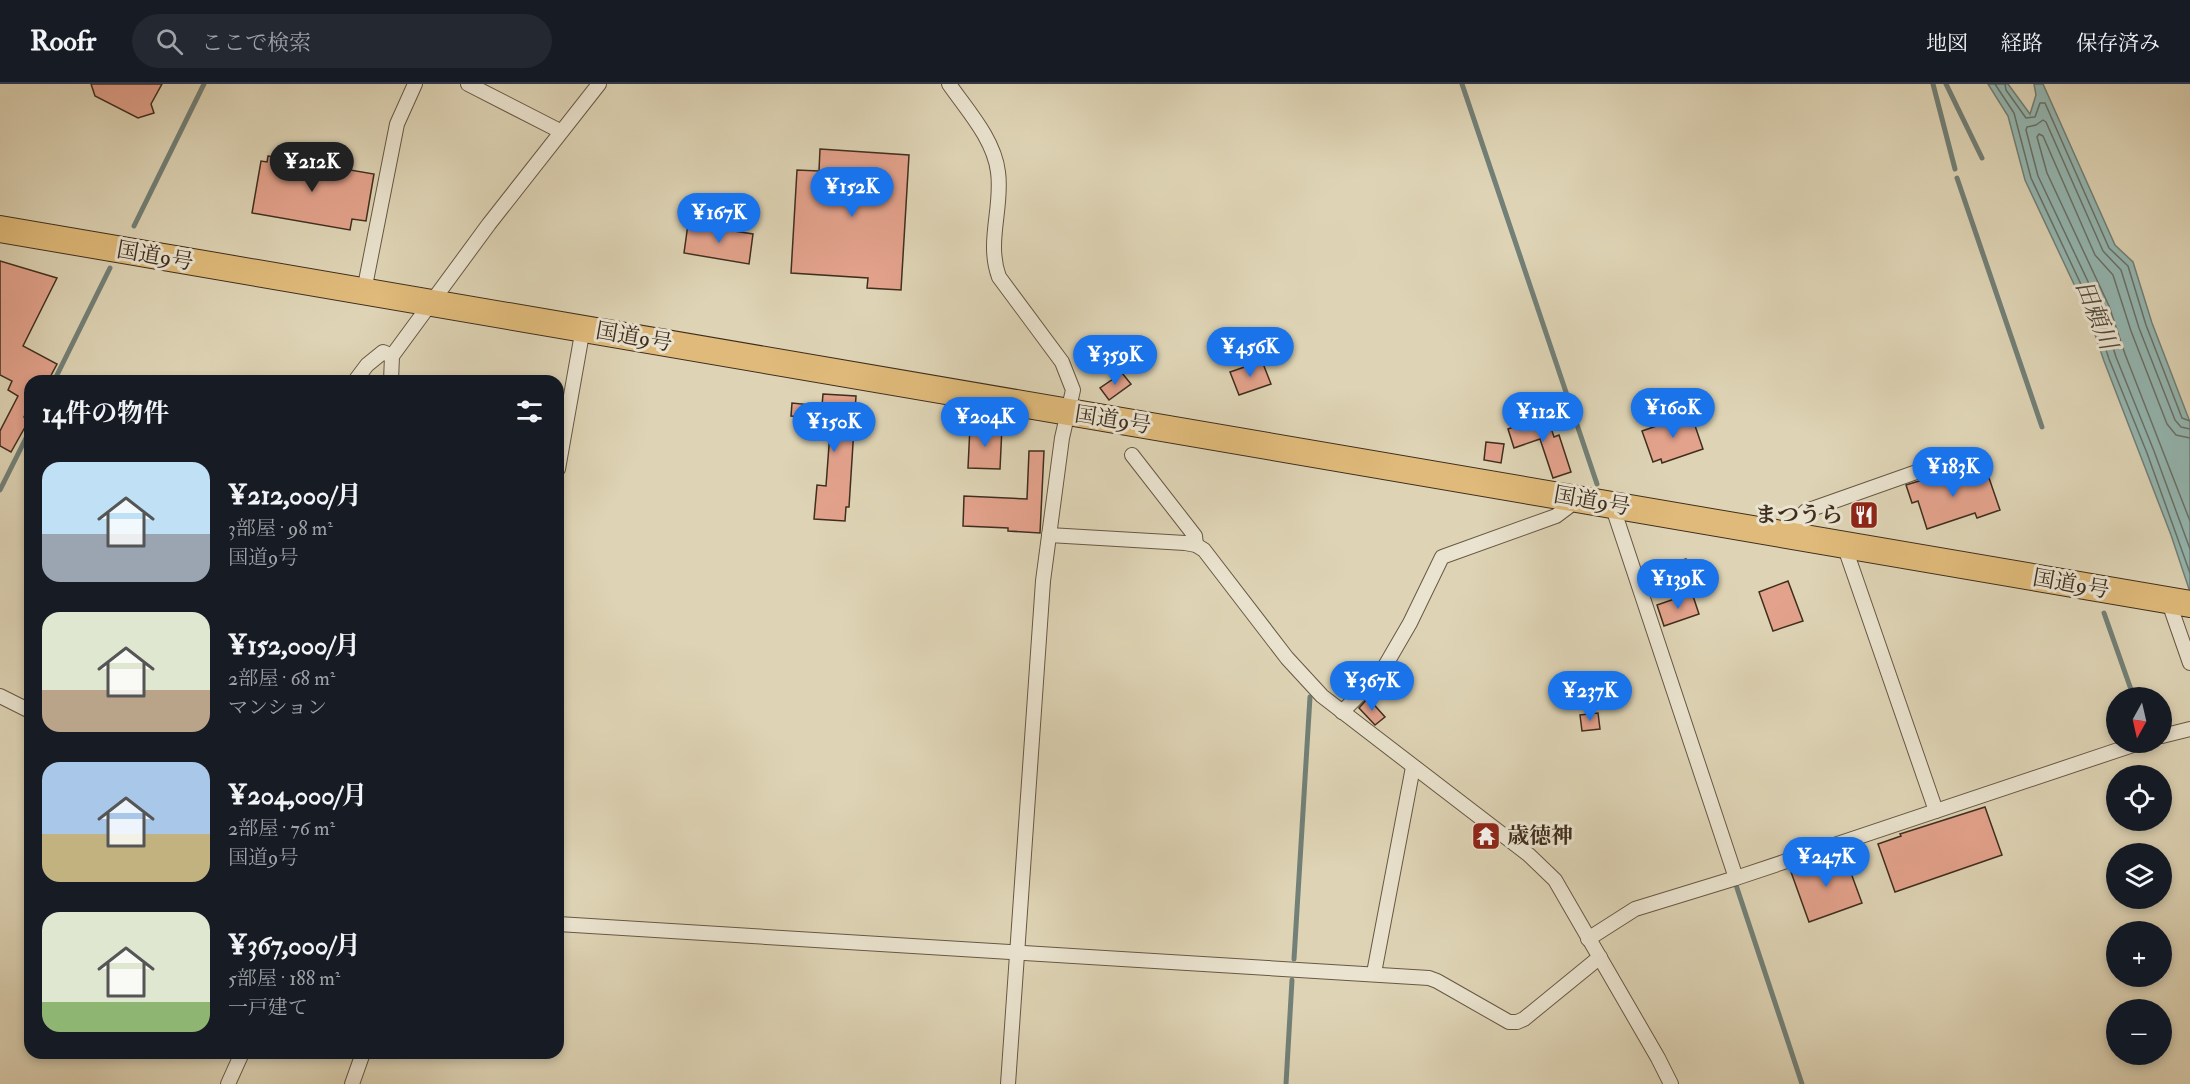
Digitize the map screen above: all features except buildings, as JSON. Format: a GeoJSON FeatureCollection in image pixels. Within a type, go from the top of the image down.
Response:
{"type":"FeatureCollection","features":[{"type":"Feature","properties":{"kind":"highway","name":"国道9号"},"geometry":{"type":"LineString","coordinates":[[0,229],[2178,602]]}},
{"type":"Feature","properties":{"kind":"street"},"geometry":{"type":"LineString","coordinates":[[364,291],[397,124],[415,84]]}},
{"type":"Feature","properties":{"kind":"street"},"geometry":{"type":"LineString","coordinates":[[468,84],[560,131]]}},
{"type":"Feature","properties":{"kind":"street"},"geometry":{"type":"LineString","coordinates":[[391,375],[392,356],[560,131],[599,84]]}},
{"type":"Feature","properties":{"kind":"street"},"geometry":{"type":"LineString","coordinates":[[949,84],[988,141],[996,158],[999,190],[994,241],[996,267],[1006,287],[1062,362],[1073,390],[1062,438],[1043,581],[1008,1084]]}},
{"type":"Feature","properties":{"kind":"street"},"geometry":{"type":"LineString","coordinates":[[564,435],[583,328]]}},
{"type":"Feature","properties":{"kind":"street"},"geometry":{"type":"LineString","coordinates":[[360,375],[367,365],[383,352],[392,356]]}},
{"type":"Feature","properties":{"kind":"street"},"geometry":{"type":"LineString","coordinates":[[1132,455],[1195,536],[1196,545]]}},
{"type":"Feature","properties":{"kind":"street"},"geometry":{"type":"LineString","coordinates":[[1796,537],[1799,518],[1806,511],[1925,470]]}},
{"type":"Feature","properties":{"kind":"street"},"geometry":{"type":"LineString","coordinates":[[1342,712],[1381,673],[1410,623],[1443,557],[1556,516],[1568,507],[1571,498]]}},
{"type":"Feature","properties":{"kind":"street"},"geometry":{"type":"LineString","coordinates":[[1612,505],[1736,878]]}},
{"type":"Feature","properties":{"kind":"street"},"geometry":{"type":"LineString","coordinates":[[1049,535],[1196,545],[1208,554],[1287,658],[1322,696],[1529,855],[1555,880],[1671,1084]]}},
{"type":"Feature","properties":{"kind":"street"},"geometry":{"type":"LineString","coordinates":[[1844,545],[1936,811]]}},
{"type":"Feature","properties":{"kind":"street"},"geometry":{"type":"LineString","coordinates":[[2178,602],[2190,663]]}},
{"type":"Feature","properties":{"kind":"street"},"geometry":{"type":"LineString","coordinates":[[0,696],[24,708]]}},
{"type":"Feature","properties":{"kind":"street"},"geometry":{"type":"LineString","coordinates":[[2172,734],[2190,729]]}},
{"type":"Feature","properties":{"kind":"street"},"geometry":{"type":"LineString","coordinates":[[1588,939],[1635,909],[1736,878],[2109,753]]}},
{"type":"Feature","properties":{"kind":"street"},"geometry":{"type":"LineString","coordinates":[[1374,973],[1413,767]]}},
{"type":"Feature","properties":{"kind":"street"},"geometry":{"type":"LineString","coordinates":[[564,924],[1374,973],[1432,979],[1500,1018],[1513,1022],[1524,1019],[1600,957]]}},
{"type":"Feature","properties":{"kind":"street"},"geometry":{"type":"LineString","coordinates":[[228,1084],[239,1059]]}},
{"type":"Feature","properties":{"kind":"street"},"geometry":{"type":"LineString","coordinates":[[352,1084],[361,1059]]}},
{"type":"Feature","properties":{"kind":"water","name":"田頼川"},"geometry":{"type":"Polygon","coordinates":[[[1988,84],[2008,84],[2030,114],[2036,95],[2034,84],[2043,84],[2115,245],[2133,262],[2152,323],[2190,422],[2190,592],[2088,314],[2025,180],[2008,116],[1988,84]]]}},
{"type":"Feature","properties":{"kind":"waterway"},"geometry":{"type":"LineString","coordinates":[[134,226],[204,84]]}},
{"type":"Feature","properties":{"kind":"waterway"},"geometry":{"type":"LineString","coordinates":[[1462,84],[1597,484]]}},
{"type":"Feature","properties":{"kind":"waterway"},"geometry":{"type":"LineString","coordinates":[[1933,84],[1955,169]]}},
{"type":"Feature","properties":{"kind":"waterway"},"geometry":{"type":"LineString","coordinates":[[1946,84],[1982,158]]}},
{"type":"Feature","properties":{"kind":"waterway"},"geometry":{"type":"LineString","coordinates":[[1957,178],[2042,427]]}},
{"type":"Feature","properties":{"kind":"waterway"},"geometry":{"type":"LineString","coordinates":[[57,375],[110,268]]}},
{"type":"Feature","properties":{"kind":"waterway"},"geometry":{"type":"LineString","coordinates":[[0,490],[24,442]]}},
{"type":"Feature","properties":{"kind":"waterway"},"geometry":{"type":"LineString","coordinates":[[2104,613],[2130,687]]}},
{"type":"Feature","properties":{"kind":"waterway"},"geometry":{"type":"LineString","coordinates":[[1294,959],[1310,697]]}},
{"type":"Feature","properties":{"kind":"waterway"},"geometry":{"type":"LineString","coordinates":[[1736,885],[1802,1084]]}},
{"type":"Feature","properties":{"kind":"waterway"},"geometry":{"type":"LineString","coordinates":[[1286,1084],[1292,980]]}},
{"type":"Feature","properties":{"kind":"place","name":"まつうら"},"geometry":{"type":"Point","coordinates":[1864,515]}},
{"type":"Feature","properties":{"kind":"place","name":"歳徳神"},"geometry":{"type":"Point","coordinates":[1486,836]}}]}
